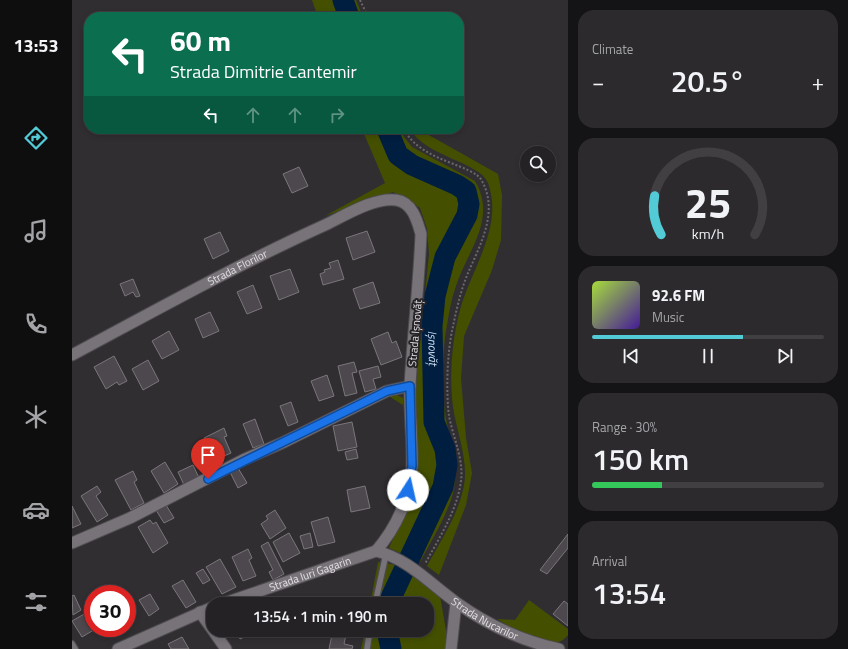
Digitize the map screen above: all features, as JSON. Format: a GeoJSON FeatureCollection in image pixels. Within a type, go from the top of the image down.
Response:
{"type":"FeatureCollection","features":[{"type":"Feature","properties":{"kind":"street","name":"Strada Florilor"},"geometry":{"type":"LineString","coordinates":[[72,355],[278,246],[364,206],[385,200],[397,200],[408,205]]}},
{"type":"Feature","properties":{"kind":"street","name":"Strada Ișnovăț"},"geometry":{"type":"LineString","coordinates":[[381,552],[406,500],[412,466],[410,386],[421,234],[416,217],[408,205]]}},
{"type":"Feature","properties":{"kind":"street"},"geometry":{"type":"LineString","coordinates":[[72,543],[143,512],[245,459],[282,443],[387,391],[410,386]]}},
{"type":"Feature","properties":{"kind":"street","name":"Strada Nucarilor"},"geometry":{"type":"LineString","coordinates":[[381,552],[420,572],[456,603],[512,636],[536,644],[559,649]]}},
{"type":"Feature","properties":{"kind":"street","name":"Strada Iuri Gagarin"},"geometry":{"type":"LineString","coordinates":[[243,597],[381,552]]}},
{"type":"Feature","properties":{"kind":"street"},"geometry":{"type":"LineString","coordinates":[[451,649],[456,603]]}},
{"type":"Feature","properties":{"kind":"street"},"geometry":{"type":"LineString","coordinates":[[118,649],[206,610]]}},
{"type":"Feature","properties":{"kind":"street"},"geometry":{"type":"LineString","coordinates":[[200,612],[226,649]]}},
{"type":"Feature","properties":{"kind":"street"},"geometry":{"type":"LineString","coordinates":[[565,649],[568,646]]}},
{"type":"Feature","properties":{"kind":"lane","name":"Strada Ișnovăț"},"geometry":{"type":"LineString","coordinates":[[376,597],[381,552]]}},
{"type":"Feature","properties":{"kind":"lane"},"geometry":{"type":"LineString","coordinates":[[367,649],[369,637]]}},
{"type":"Feature","properties":{"kind":"lane"},"geometry":{"type":"LineString","coordinates":[[72,644],[75,649]]}},
{"type":"Feature","properties":{"kind":"path"},"geometry":{"type":"LineString","coordinates":[[360,0],[366,12]]}},
{"type":"Feature","properties":{"kind":"path"},"geometry":{"type":"LineString","coordinates":[[408,134],[417,147],[440,160],[470,172],[482,180],[487,196],[488,212],[486,227],[478,254],[468,274],[457,304],[450,342],[449,415],[461,468],[461,480],[451,512],[420,572]]}},
{"type":"Feature","properties":{"kind":"green space"},"geometry":{"type":"Polygon","coordinates":[[[312,0],[356,0],[361,12],[316,12],[312,0]]]}},
{"type":"Feature","properties":{"kind":"green space"},"geometry":{"type":"Polygon","coordinates":[[[364,134],[402,134],[412,147],[475,181],[481,195],[483,209],[482,223],[478,236],[460,275],[452,298],[445,335],[443,369],[444,403],[454,459],[454,488],[445,516],[420,562],[389,548],[409,504],[414,403],[429,254],[427,228],[420,208],[409,200],[393,192],[325,216],[385,183],[364,134]]]}},
{"type":"Feature","properties":{"kind":"green space"},"geometry":{"type":"Polygon","coordinates":[[[414,134],[427,134],[498,174],[502,195],[501,240],[492,270],[464,336],[461,378],[466,438],[472,473],[466,505],[439,575],[427,566],[457,510],[465,480],[464,459],[453,407],[451,371],[453,346],[460,310],[489,232],[492,216],[492,199],[488,183],[483,176],[464,164],[428,146],[414,134]]]}},
{"type":"Feature","properties":{"kind":"green space"},"geometry":{"type":"Polygon","coordinates":[[[393,393],[403,398],[403,405],[387,395],[393,393]]]}},
{"type":"Feature","properties":{"kind":"green space"},"geometry":{"type":"Polygon","coordinates":[[[378,562],[396,565],[419,577],[440,596],[447,636],[447,649],[361,649],[364,637],[434,637],[434,597],[371,597],[378,562]]]}},
{"type":"Feature","properties":{"kind":"green space"},"geometry":{"type":"Polygon","coordinates":[[[529,600],[568,629],[568,635],[561,641],[546,642],[528,636],[497,619],[515,620],[529,600]]]}},
{"type":"Feature","properties":{"kind":"building"},"geometry":{"type":"Polygon","coordinates":[[[299,167],[308,186],[292,193],[283,174],[299,167]]]}},
{"type":"Feature","properties":{"kind":"building"},"geometry":{"type":"Polygon","coordinates":[[[367,231],[375,252],[353,260],[346,238],[367,231]]]}},
{"type":"Feature","properties":{"kind":"building"},"geometry":{"type":"Polygon","coordinates":[[[220,232],[229,251],[213,259],[204,239],[220,232]]]}},
{"type":"Feature","properties":{"kind":"building"},"geometry":{"type":"Polygon","coordinates":[[[338,260],[344,279],[323,285],[320,274],[325,272],[324,270],[331,268],[329,263],[338,260]]]}},
{"type":"Feature","properties":{"kind":"building"},"geometry":{"type":"Polygon","coordinates":[[[290,269],[299,292],[279,300],[270,276],[290,269]]]}},
{"type":"Feature","properties":{"kind":"building"},"geometry":{"type":"Polygon","coordinates":[[[133,279],[140,296],[136,297],[133,292],[125,296],[120,284],[133,279]]]}},
{"type":"Feature","properties":{"kind":"building"},"geometry":{"type":"Polygon","coordinates":[[[373,282],[380,303],[360,309],[353,289],[373,282]]]}},
{"type":"Feature","properties":{"kind":"building"},"geometry":{"type":"Polygon","coordinates":[[[253,285],[262,308],[247,314],[237,292],[253,285]]]}},
{"type":"Feature","properties":{"kind":"building"},"geometry":{"type":"Polygon","coordinates":[[[210,312],[219,331],[203,338],[195,319],[210,312]]]}},
{"type":"Feature","properties":{"kind":"building"},"geometry":{"type":"Polygon","coordinates":[[[169,331],[179,350],[162,359],[152,341],[169,331]]]}},
{"type":"Feature","properties":{"kind":"building"},"geometry":{"type":"Polygon","coordinates":[[[388,332],[392,343],[396,341],[402,357],[381,365],[371,339],[388,332]]]}},
{"type":"Feature","properties":{"kind":"building"},"geometry":{"type":"Polygon","coordinates":[[[114,356],[127,381],[119,385],[117,382],[106,389],[94,367],[114,356]]]}},
{"type":"Feature","properties":{"kind":"building"},"geometry":{"type":"Polygon","coordinates":[[[148,360],[159,381],[143,390],[132,369],[148,360]]]}},
{"type":"Feature","properties":{"kind":"building"},"geometry":{"type":"Polygon","coordinates":[[[354,362],[357,372],[352,373],[357,393],[345,396],[338,366],[354,362]]]}},
{"type":"Feature","properties":{"kind":"building"},"geometry":{"type":"Polygon","coordinates":[[[378,366],[381,377],[373,379],[376,389],[365,392],[359,371],[378,366]]]}},
{"type":"Feature","properties":{"kind":"building"},"geometry":{"type":"Polygon","coordinates":[[[327,375],[334,396],[319,401],[311,381],[327,375]]]}},
{"type":"Feature","properties":{"kind":"building"},"geometry":{"type":"Polygon","coordinates":[[[291,402],[298,422],[288,426],[280,406],[291,402]]]}},
{"type":"Feature","properties":{"kind":"building"},"geometry":{"type":"Polygon","coordinates":[[[255,419],[264,444],[253,448],[243,424],[255,419]]]}},
{"type":"Feature","properties":{"kind":"building"},"geometry":{"type":"Polygon","coordinates":[[[352,422],[357,447],[338,451],[333,426],[352,422]]]}},
{"type":"Feature","properties":{"kind":"building"},"geometry":{"type":"Polygon","coordinates":[[[224,428],[227,436],[224,437],[231,453],[215,460],[204,438],[224,428]]]}},
{"type":"Feature","properties":{"kind":"building"},"geometry":{"type":"Polygon","coordinates":[[[356,449],[358,458],[347,460],[345,452],[356,449]]]}},
{"type":"Feature","properties":{"kind":"building"},"geometry":{"type":"Polygon","coordinates":[[[165,462],[178,484],[164,493],[151,471],[165,462]]]}},
{"type":"Feature","properties":{"kind":"building"},"geometry":{"type":"Polygon","coordinates":[[[193,465],[199,478],[184,485],[178,472],[193,465]]]}},
{"type":"Feature","properties":{"kind":"building"},"geometry":{"type":"Polygon","coordinates":[[[238,468],[247,483],[238,488],[230,472],[238,468]]]}},
{"type":"Feature","properties":{"kind":"building"},"geometry":{"type":"Polygon","coordinates":[[[133,471],[137,480],[134,482],[144,503],[131,510],[115,480],[133,471]]]}},
{"type":"Feature","properties":{"kind":"building"},"geometry":{"type":"Polygon","coordinates":[[[97,486],[101,492],[96,496],[108,515],[97,522],[81,496],[97,486]]]}},
{"type":"Feature","properties":{"kind":"building"},"geometry":{"type":"Polygon","coordinates":[[[365,486],[370,508],[351,512],[347,490],[365,486]]]}},
{"type":"Feature","properties":{"kind":"building"},"geometry":{"type":"Polygon","coordinates":[[[166,505],[174,518],[164,523],[156,510],[166,505]]]}},
{"type":"Feature","properties":{"kind":"building"},"geometry":{"type":"Polygon","coordinates":[[[72,506],[81,524],[72,528],[72,506]]]}},
{"type":"Feature","properties":{"kind":"building"},"geometry":{"type":"Polygon","coordinates":[[[275,510],[286,528],[270,539],[261,524],[268,519],[266,516],[275,510]]]}},
{"type":"Feature","properties":{"kind":"building"},"geometry":{"type":"Polygon","coordinates":[[[328,517],[335,542],[318,546],[311,522],[328,517]]]}},
{"type":"Feature","properties":{"kind":"building"},"geometry":{"type":"Polygon","coordinates":[[[150,520],[153,524],[156,522],[168,543],[153,553],[138,527],[150,520]]]}},
{"type":"Feature","properties":{"kind":"building"},"geometry":{"type":"Polygon","coordinates":[[[289,533],[300,553],[283,562],[273,542],[289,533]]]}},
{"type":"Feature","properties":{"kind":"building"},"geometry":{"type":"Polygon","coordinates":[[[310,533],[313,547],[304,549],[300,536],[310,533]]]}},
{"type":"Feature","properties":{"kind":"building"},"geometry":{"type":"Polygon","coordinates":[[[568,534],[568,548],[547,574],[540,570],[568,534]]]}},
{"type":"Feature","properties":{"kind":"building"},"geometry":{"type":"Polygon","coordinates":[[[268,542],[284,574],[273,580],[269,572],[273,570],[261,546],[268,542]]]}},
{"type":"Feature","properties":{"kind":"building"},"geometry":{"type":"Polygon","coordinates":[[[248,549],[252,558],[249,560],[256,576],[243,581],[232,557],[248,549]]]}},
{"type":"Feature","properties":{"kind":"building"},"geometry":{"type":"Polygon","coordinates":[[[220,559],[236,587],[222,594],[206,567],[220,559]]]}},
{"type":"Feature","properties":{"kind":"building"},"geometry":{"type":"Polygon","coordinates":[[[203,569],[210,580],[203,584],[196,573],[203,569]]]}},
{"type":"Feature","properties":{"kind":"building"},"geometry":{"type":"Polygon","coordinates":[[[183,580],[196,602],[186,608],[172,586],[183,580]]]}},
{"type":"Feature","properties":{"kind":"building"},"geometry":{"type":"Polygon","coordinates":[[[150,594],[159,609],[149,616],[139,600],[150,594]]]}},
{"type":"Feature","properties":{"kind":"building"},"geometry":{"type":"Polygon","coordinates":[[[74,595],[81,610],[73,615],[72,596],[74,595]]]}},
{"type":"Feature","properties":{"kind":"building"},"geometry":{"type":"Polygon","coordinates":[[[564,601],[568,604],[568,626],[553,614],[564,601]]]}},
{"type":"Feature","properties":{"kind":"building"},"geometry":{"type":"Polygon","coordinates":[[[84,614],[84,636],[82,637],[72,621],[84,614]]]}},
{"type":"Feature","properties":{"kind":"building"},"geometry":{"type":"Polygon","coordinates":[[[182,637],[189,649],[171,649],[168,644],[182,637]]]}},
{"type":"Feature","properties":{"kind":"building"},"geometry":{"type":"Polygon","coordinates":[[[332,637],[346,637],[344,644],[353,646],[352,649],[329,649],[332,637]]]}},
{"type":"Feature","properties":{"kind":"waterway","name":"Ișnovăț"},"geometry":{"type":"LineString","coordinates":[[343,0],[347,12]]}},
{"type":"Feature","properties":{"kind":"waterway","name":"Ișnovăț"},"geometry":{"type":"LineString","coordinates":[[389,134],[398,155],[412,165],[457,185],[466,191],[469,204],[467,215],[445,257],[435,296],[432,326],[434,422],[445,449],[447,465],[443,487],[391,597]]}},
{"type":"Feature","properties":{"kind":"waterway","name":"Ișnovăț"},"geometry":{"type":"LineString","coordinates":[[388,637],[391,649]]}},
{"type":"Feature","properties":{"kind":"route"},"geometry":{"type":"LineString","coordinates":[[208,479],[245,459],[282,443],[387,391],[410,386],[412,466],[408,490]]}}]}
